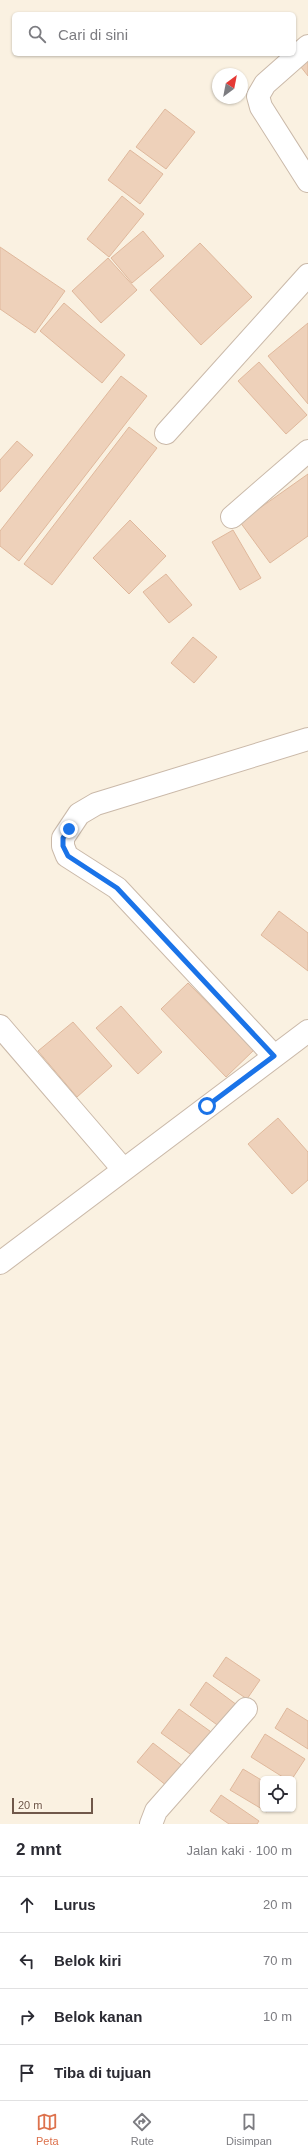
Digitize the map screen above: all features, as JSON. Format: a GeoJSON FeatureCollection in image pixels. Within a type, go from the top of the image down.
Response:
{"type":"FeatureCollection","features":[{"type":"Feature","properties":{"kind":"street"},"geometry":{"type":"LineString","coordinates":[[308,46],[265,84],[258,96],[261,107],[308,181]]}},
{"type":"Feature","properties":{"kind":"street"},"geometry":{"type":"LineString","coordinates":[[166,433],[308,274]]}},
{"type":"Feature","properties":{"kind":"street"},"geometry":{"type":"LineString","coordinates":[[232,517],[308,451]]}},
{"type":"Feature","properties":{"kind":"street"},"geometry":{"type":"LineString","coordinates":[[274,1056],[117,888],[68,856],[63,846],[63,838],[79,814],[96,804],[308,739]]}},
{"type":"Feature","properties":{"kind":"street"},"geometry":{"type":"LineString","coordinates":[[0,1026],[123,1169]]}},
{"type":"Feature","properties":{"kind":"street"},"geometry":{"type":"LineString","coordinates":[[0,1263],[308,1031]]}},
{"type":"Feature","properties":{"kind":"street"},"geometry":{"type":"LineString","coordinates":[[151,1824],[156,1810],[246,1708]]}},
{"type":"Feature","properties":{"kind":"building"},"geometry":{"type":"Polygon","coordinates":[[[308,54],[308,76],[297,62],[308,54]]]}},
{"type":"Feature","properties":{"kind":"building"},"geometry":{"type":"Polygon","coordinates":[[[165,109],[195,132],[166,169],[136,147],[165,109]]]}},
{"type":"Feature","properties":{"kind":"building"},"geometry":{"type":"Polygon","coordinates":[[[130,150],[163,174],[140,204],[108,180],[130,150]]]}},
{"type":"Feature","properties":{"kind":"building"},"geometry":{"type":"Polygon","coordinates":[[[122,196],[144,214],[109,257],[87,239],[122,196]]]}},
{"type":"Feature","properties":{"kind":"building"},"geometry":{"type":"Polygon","coordinates":[[[143,231],[164,256],[132,283],[111,258],[143,231]]]}},
{"type":"Feature","properties":{"kind":"building"},"geometry":{"type":"Polygon","coordinates":[[[200,243],[252,297],[201,345],[150,290],[200,243]]]}},
{"type":"Feature","properties":{"kind":"building"},"geometry":{"type":"Polygon","coordinates":[[[0,247],[65,291],[35,333],[0,309],[0,247]]]}},
{"type":"Feature","properties":{"kind":"building"},"geometry":{"type":"Polygon","coordinates":[[[108,258],[137,290],[101,323],[72,291],[108,258]]]}},
{"type":"Feature","properties":{"kind":"building"},"geometry":{"type":"Polygon","coordinates":[[[64,303],[125,355],[102,383],[40,331],[64,303]]]}},
{"type":"Feature","properties":{"kind":"building"},"geometry":{"type":"Polygon","coordinates":[[[308,323],[308,404],[268,356],[308,323]]]}},
{"type":"Feature","properties":{"kind":"building"},"geometry":{"type":"Polygon","coordinates":[[[259,362],[307,415],[286,434],[238,381],[259,362]]]}},
{"type":"Feature","properties":{"kind":"building"},"geometry":{"type":"Polygon","coordinates":[[[121,376],[147,396],[19,561],[0,546],[0,531],[121,376]]]}},
{"type":"Feature","properties":{"kind":"building"},"geometry":{"type":"Polygon","coordinates":[[[129,427],[157,448],[52,585],[24,564],[129,427]]]}},
{"type":"Feature","properties":{"kind":"building"},"geometry":{"type":"Polygon","coordinates":[[[17,441],[33,455],[0,492],[0,460],[17,441]]]}},
{"type":"Feature","properties":{"kind":"building"},"geometry":{"type":"Polygon","coordinates":[[[308,474],[308,536],[270,563],[240,522],[308,474]]]}},
{"type":"Feature","properties":{"kind":"building"},"geometry":{"type":"Polygon","coordinates":[[[130,520],[166,556],[129,594],[93,558],[130,520]]]}},
{"type":"Feature","properties":{"kind":"building"},"geometry":{"type":"Polygon","coordinates":[[[233,530],[261,578],[240,590],[212,542],[233,530]]]}},
{"type":"Feature","properties":{"kind":"building"},"geometry":{"type":"Polygon","coordinates":[[[166,574],[192,605],[169,623],[143,592],[166,574]]]}},
{"type":"Feature","properties":{"kind":"building"},"geometry":{"type":"Polygon","coordinates":[[[193,637],[217,657],[194,683],[171,663],[193,637]]]}},
{"type":"Feature","properties":{"kind":"building"},"geometry":{"type":"Polygon","coordinates":[[[279,911],[308,933],[308,971],[261,935],[279,911]]]}},
{"type":"Feature","properties":{"kind":"building"},"geometry":{"type":"Polygon","coordinates":[[[188,983],[254,1050],[226,1077],[161,1009],[188,983]]]}},
{"type":"Feature","properties":{"kind":"building"},"geometry":{"type":"Polygon","coordinates":[[[121,1006],[162,1052],[138,1074],[96,1028],[121,1006]]]}},
{"type":"Feature","properties":{"kind":"building"},"geometry":{"type":"Polygon","coordinates":[[[73,1022],[112,1066],[77,1097],[38,1051],[73,1022]]]}},
{"type":"Feature","properties":{"kind":"building"},"geometry":{"type":"Polygon","coordinates":[[[278,1118],[308,1152],[308,1180],[292,1194],[248,1144],[278,1118]]]}},
{"type":"Feature","properties":{"kind":"building"},"geometry":{"type":"Polygon","coordinates":[[[226,1657],[260,1680],[247,1699],[213,1676],[226,1657]]]}},
{"type":"Feature","properties":{"kind":"building"},"geometry":{"type":"Polygon","coordinates":[[[206,1682],[237,1705],[220,1727],[190,1705],[206,1682]]]}},
{"type":"Feature","properties":{"kind":"building"},"geometry":{"type":"Polygon","coordinates":[[[287,1708],[308,1721],[308,1749],[275,1728],[287,1708]]]}},
{"type":"Feature","properties":{"kind":"building"},"geometry":{"type":"Polygon","coordinates":[[[179,1709],[214,1734],[197,1759],[161,1733],[179,1709]]]}},
{"type":"Feature","properties":{"kind":"building"},"geometry":{"type":"Polygon","coordinates":[[[265,1734],[305,1759],[294,1776],[281,1776],[251,1757],[265,1734]]]}},
{"type":"Feature","properties":{"kind":"building"},"geometry":{"type":"Polygon","coordinates":[[[153,1743],[188,1770],[172,1790],[137,1762],[153,1743]]]}},
{"type":"Feature","properties":{"kind":"building"},"geometry":{"type":"Polygon","coordinates":[[[243,1769],[260,1779],[260,1808],[230,1790],[243,1769]]]}},
{"type":"Feature","properties":{"kind":"building"},"geometry":{"type":"Polygon","coordinates":[[[221,1795],[259,1821],[257,1824],[229,1824],[210,1811],[221,1795]]]}},
{"type":"Feature","properties":{"kind":"route"},"geometry":{"type":"LineString","coordinates":[[69,829],[63,838],[63,846],[68,856],[117,888],[274,1056],[207,1106]]}}]}
